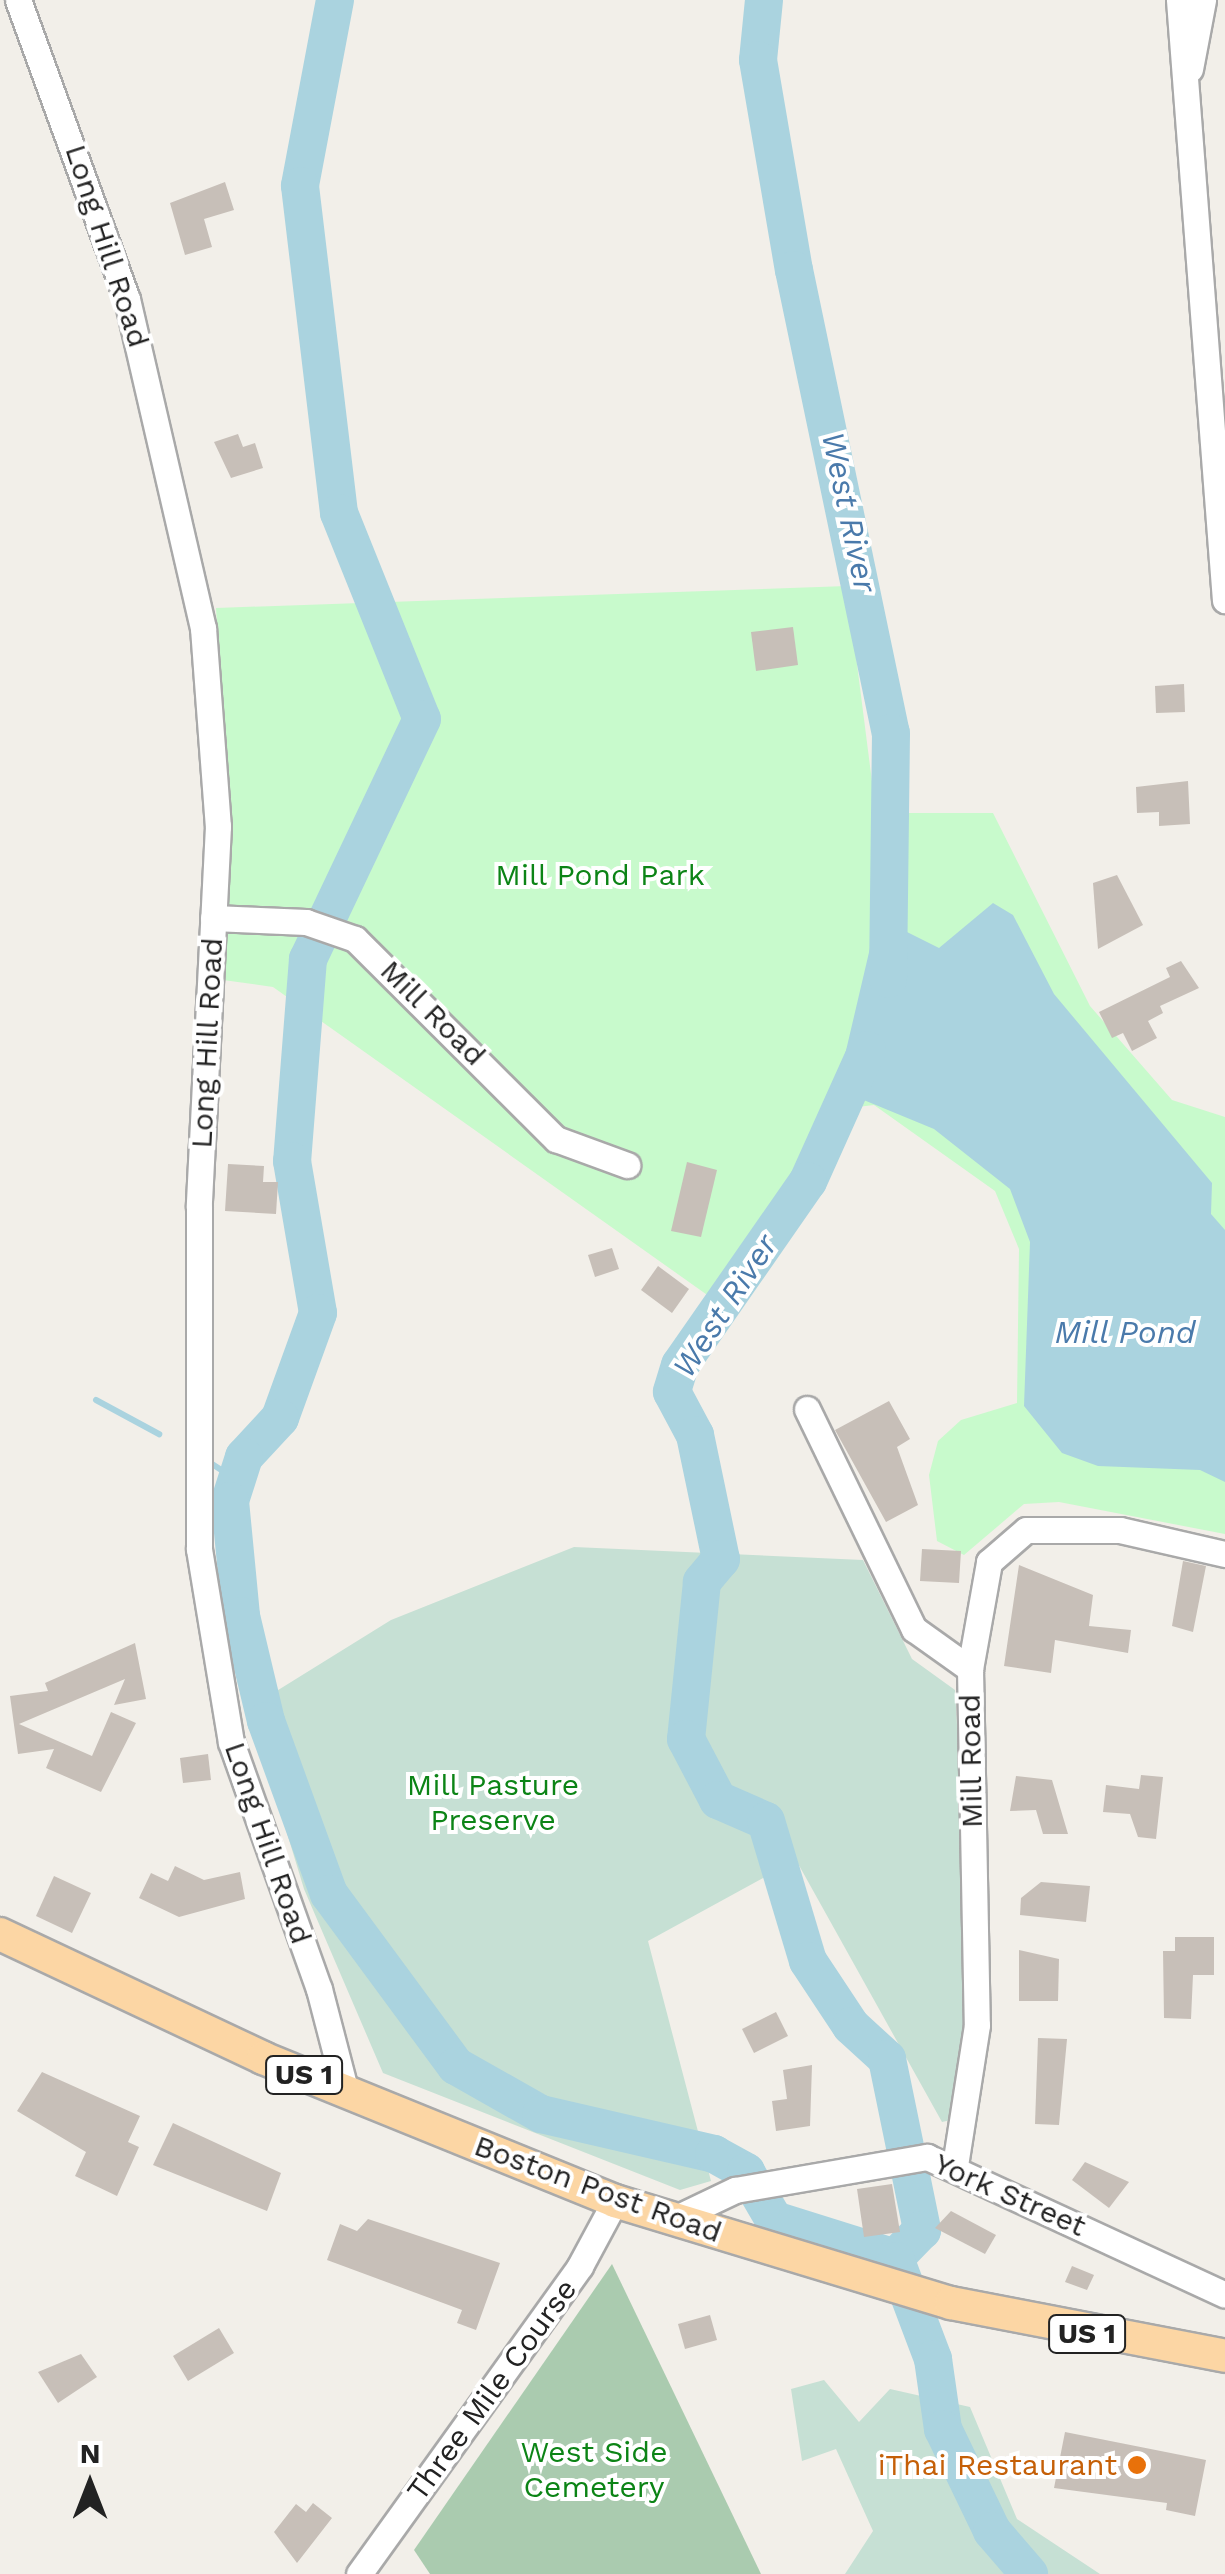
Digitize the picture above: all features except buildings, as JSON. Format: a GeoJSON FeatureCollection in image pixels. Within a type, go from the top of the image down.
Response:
{"type":"FeatureCollection","features":[{"type":"Feature","properties":{"kind":"main road","name":"Boston Post Road"},"geometry":{"type":"LineString","coordinates":[[0,1934],[346,2093],[615,2201],[951,2303],[1225,2356]]}},
{"type":"Feature","properties":{"kind":"street","name":"Long Hill Road"},"geometry":{"type":"LineString","coordinates":[[18,0],[128,299],[196,592],[215,729],[213,918],[198,1289],[205,1603],[231,1742],[319,1989],[346,2093]]}},
{"type":"Feature","properties":{"kind":"street"},"geometry":{"type":"LineString","coordinates":[[1180,0],[1184,99],[1225,600]]}},
{"type":"Feature","properties":{"kind":"street"},"geometry":{"type":"LineString","coordinates":[[1184,99],[1203,0]]}},
{"type":"Feature","properties":{"kind":"street","name":"Mill Road"},"geometry":{"type":"LineString","coordinates":[[213,918],[318,924],[378,956],[556,1139],[628,1165]]}},
{"type":"Feature","properties":{"kind":"street","name":"Mill Road"},"geometry":{"type":"LineString","coordinates":[[807,1409],[914,1629],[970,1668],[978,2025],[955,2165]]}},
{"type":"Feature","properties":{"kind":"street"},"geometry":{"type":"LineString","coordinates":[[970,1668],[989,1562],[1026,1530],[1120,1530],[1225,1554]]}},
{"type":"Feature","properties":{"kind":"street","name":"York Street"},"geometry":{"type":"LineString","coordinates":[[672,2220],[735,2190],[882,2158],[926,2156],[955,2165],[1225,2295]]}},
{"type":"Feature","properties":{"kind":"street","name":"Three Mile Course"},"geometry":{"type":"LineString","coordinates":[[359,2574],[580,2266],[615,2201]]}},
{"type":"Feature","properties":{"kind":"green space","name":"Mill Pond Park"},"geometry":{"type":"Polygon","coordinates":[[[847,586],[876,813],[993,813],[1090,1006],[1172,1100],[1225,1117],[1225,1534],[1059,1502],[1024,1504],[964,1555],[937,1541],[929,1475],[938,1441],[961,1420],[1017,1403],[1019,1249],[995,1191],[874,1105],[849,1108],[727,1309],[273,987],[223,980],[227,786],[216,608],[847,586]]]}},
{"type":"Feature","properties":{"kind":"green space","name":"Mill Pasture Preserve"},"geometry":{"type":"Polygon","coordinates":[[[574,1547],[863,1560],[912,1659],[955,1690],[971,1966],[955,2119],[942,2122],[796,1860],[648,1941],[711,2181],[680,2190],[383,2073],[304,1889],[249,1708],[391,1620],[574,1547]]]}},
{"type":"Feature","properties":{"kind":"green space","name":"West Side Cemetery"},"geometry":{"type":"Polygon","coordinates":[[[612,2264],[761,2574],[430,2574],[414,2550],[612,2264]]]}},
{"type":"Feature","properties":{"kind":"green space"},"geometry":{"type":"Polygon","coordinates":[[[824,2380],[859,2422],[890,2389],[970,2407],[1017,2519],[1100,2574],[845,2574],[873,2531],[836,2449],[802,2461],[791,2389],[824,2380]]]}},
{"type":"Feature","properties":{"kind":"water","name":"Mill Pond"},"geometry":{"type":"Polygon","coordinates":[[[993,903],[1013,915],[1054,994],[1212,1183],[1211,1214],[1225,1230],[1225,1482],[1200,1470],[1098,1466],[1062,1453],[1024,1406],[1030,1242],[1010,1189],[934,1129],[837,1089],[874,931],[899,928],[939,948],[993,903]]]}},
{"type":"Feature","properties":{"kind":"waterway"},"geometry":{"type":"LineString","coordinates":[[335,0],[300,186],[339,513],[422,719],[308,959],[292,1161],[318,1313],[280,1418],[244,1457],[230,1501],[241,1616],[266,1721],[329,1894],[456,2066],[541,2114],[714,2154],[746,2172],[774,2220],[895,2258]]}},
{"type":"Feature","properties":{"kind":"waterway","name":"West River"},"geometry":{"type":"LineString","coordinates":[[764,0],[758,60],[794,270],[891,733],[888,979]]}},
{"type":"Feature","properties":{"kind":"waterway","name":"West River"},"geometry":{"type":"LineString","coordinates":[[867,1050],[808,1181],[680,1365],[672,1392],[695,1435],[721,1559],[702,1582],[686,1739],[718,1800],[766,1821],[808,1961],[851,2026],[887,2059],[922,2230],[895,2258]]}},
{"type":"Feature","properties":{"kind":"waterway"},"geometry":{"type":"LineString","coordinates":[[96,1400],[159,1434]]}},
{"type":"Feature","properties":{"kind":"waterway"},"geometry":{"type":"LineString","coordinates":[[209,1462],[232,1477]]}},
{"type":"Feature","properties":{"kind":"waterway","name":"West River"},"geometry":{"type":"LineString","coordinates":[[896,2261],[933,2359],[943,2429],[992,2531],[1029,2574]]}},
{"type":"Feature","properties":{"kind":"place","name":"iThai Restaurant"},"geometry":{"type":"Point","coordinates":[1137,2465]}}]}
